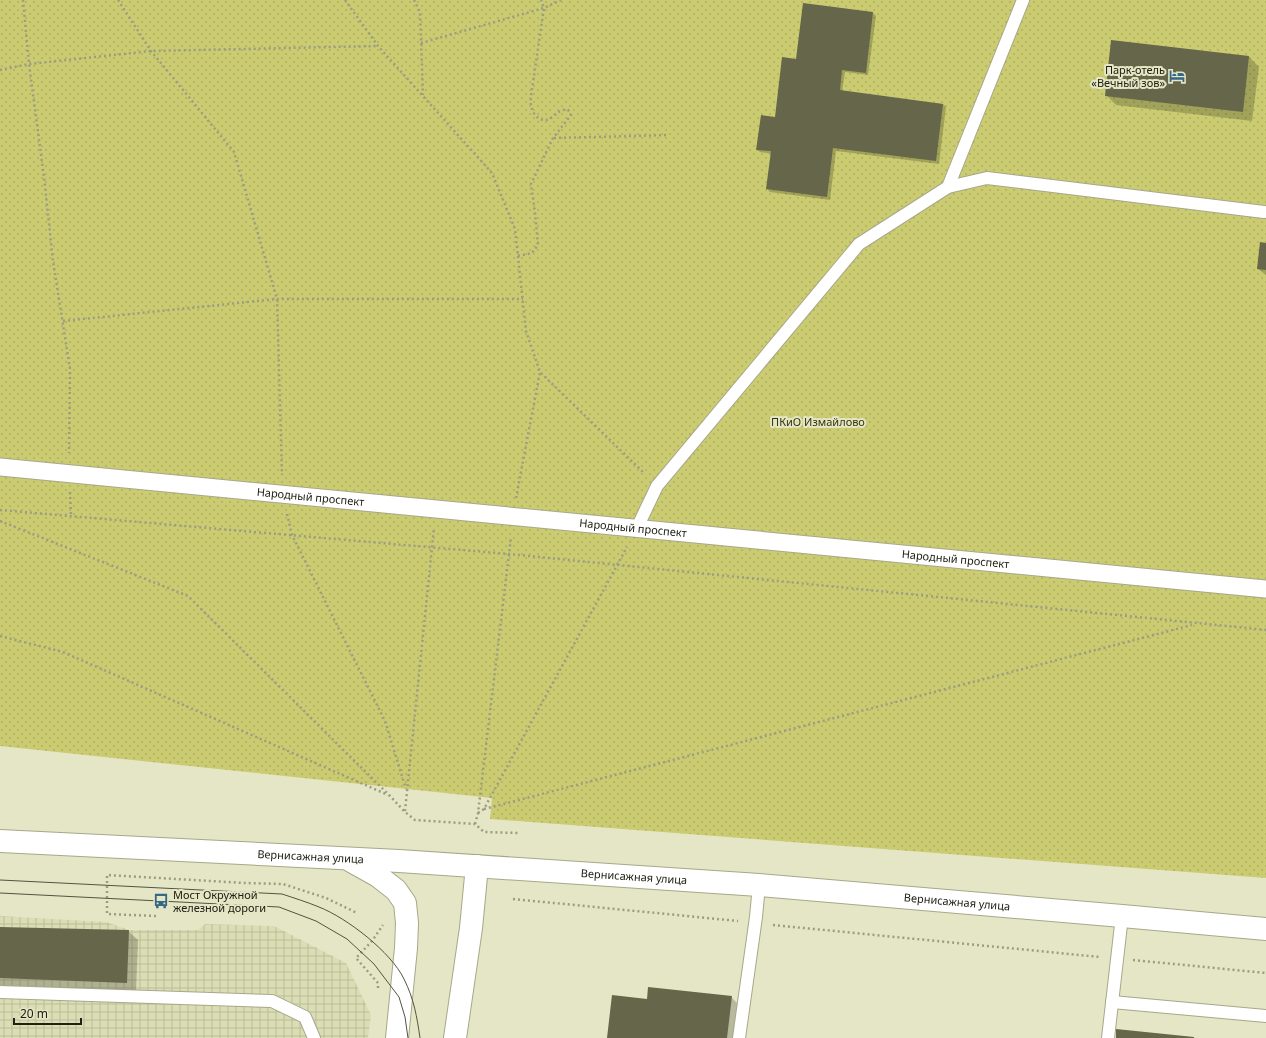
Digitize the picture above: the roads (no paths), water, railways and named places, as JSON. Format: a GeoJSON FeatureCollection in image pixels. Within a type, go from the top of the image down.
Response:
{"type":"FeatureCollection","features":[{"type":"Feature","properties":{"kind":"main road","name":"Вернисажная улица"},"geometry":{"type":"LineString","coordinates":[[0,840],[399,861],[758,885],[1266,929]]}},
{"type":"Feature","properties":{"kind":"main road"},"geometry":{"type":"LineString","coordinates":[[347,858],[378,876],[396,890],[405,903],[407,923],[406,948],[397,1038]]}},
{"type":"Feature","properties":{"kind":"main road"},"geometry":{"type":"LineString","coordinates":[[455,1038],[471,928],[477,866]]}},
{"type":"Feature","properties":{"kind":"street","name":"Народный проспект"},"geometry":{"type":"LineString","coordinates":[[0,467],[1266,588]]}},
{"type":"Feature","properties":{"kind":"lane"},"geometry":{"type":"LineString","coordinates":[[948,187],[1023,0]]}},
{"type":"Feature","properties":{"kind":"lane"},"geometry":{"type":"LineString","coordinates":[[637,528],[657,486],[859,244],[948,187],[986,178],[1264,212]]}},
{"type":"Feature","properties":{"kind":"lane"},"geometry":{"type":"LineString","coordinates":[[739,1038],[755,923],[758,885]]}},
{"type":"Feature","properties":{"kind":"lane"},"geometry":{"type":"LineString","coordinates":[[1108,1038],[1122,916]]}},
{"type":"Feature","properties":{"kind":"lane"},"geometry":{"type":"LineString","coordinates":[[0,992],[272,1001],[305,1017],[314,1038]]}},
{"type":"Feature","properties":{"kind":"lane"},"geometry":{"type":"LineString","coordinates":[[1112,1002],[1266,1016]]}},
{"type":"Feature","properties":{"kind":"tram line"},"geometry":{"type":"LineString","coordinates":[[0,880],[282,894],[310,903],[330,912],[355,927],[379,947],[398,969],[413,1001],[420,1038]]}},
{"type":"Feature","properties":{"kind":"tram line"},"geometry":{"type":"LineString","coordinates":[[0,893],[279,907],[316,921],[347,939],[374,964],[399,997],[405,1017],[408,1038]]}},
{"type":"Feature","properties":{"kind":"place","name":"Парк-отель «Вечный зов»"},"geometry":{"type":"Point","coordinates":[1177,76]}},
{"type":"Feature","properties":{"kind":"place","name":"Мост Окружной железной дороги"},"geometry":{"type":"Point","coordinates":[161,901]}},
{"type":"Feature","properties":{"kind":"park label","name":"ПКиО Измайлово"},"geometry":{"type":"Point","coordinates":[818,422]}}]}
